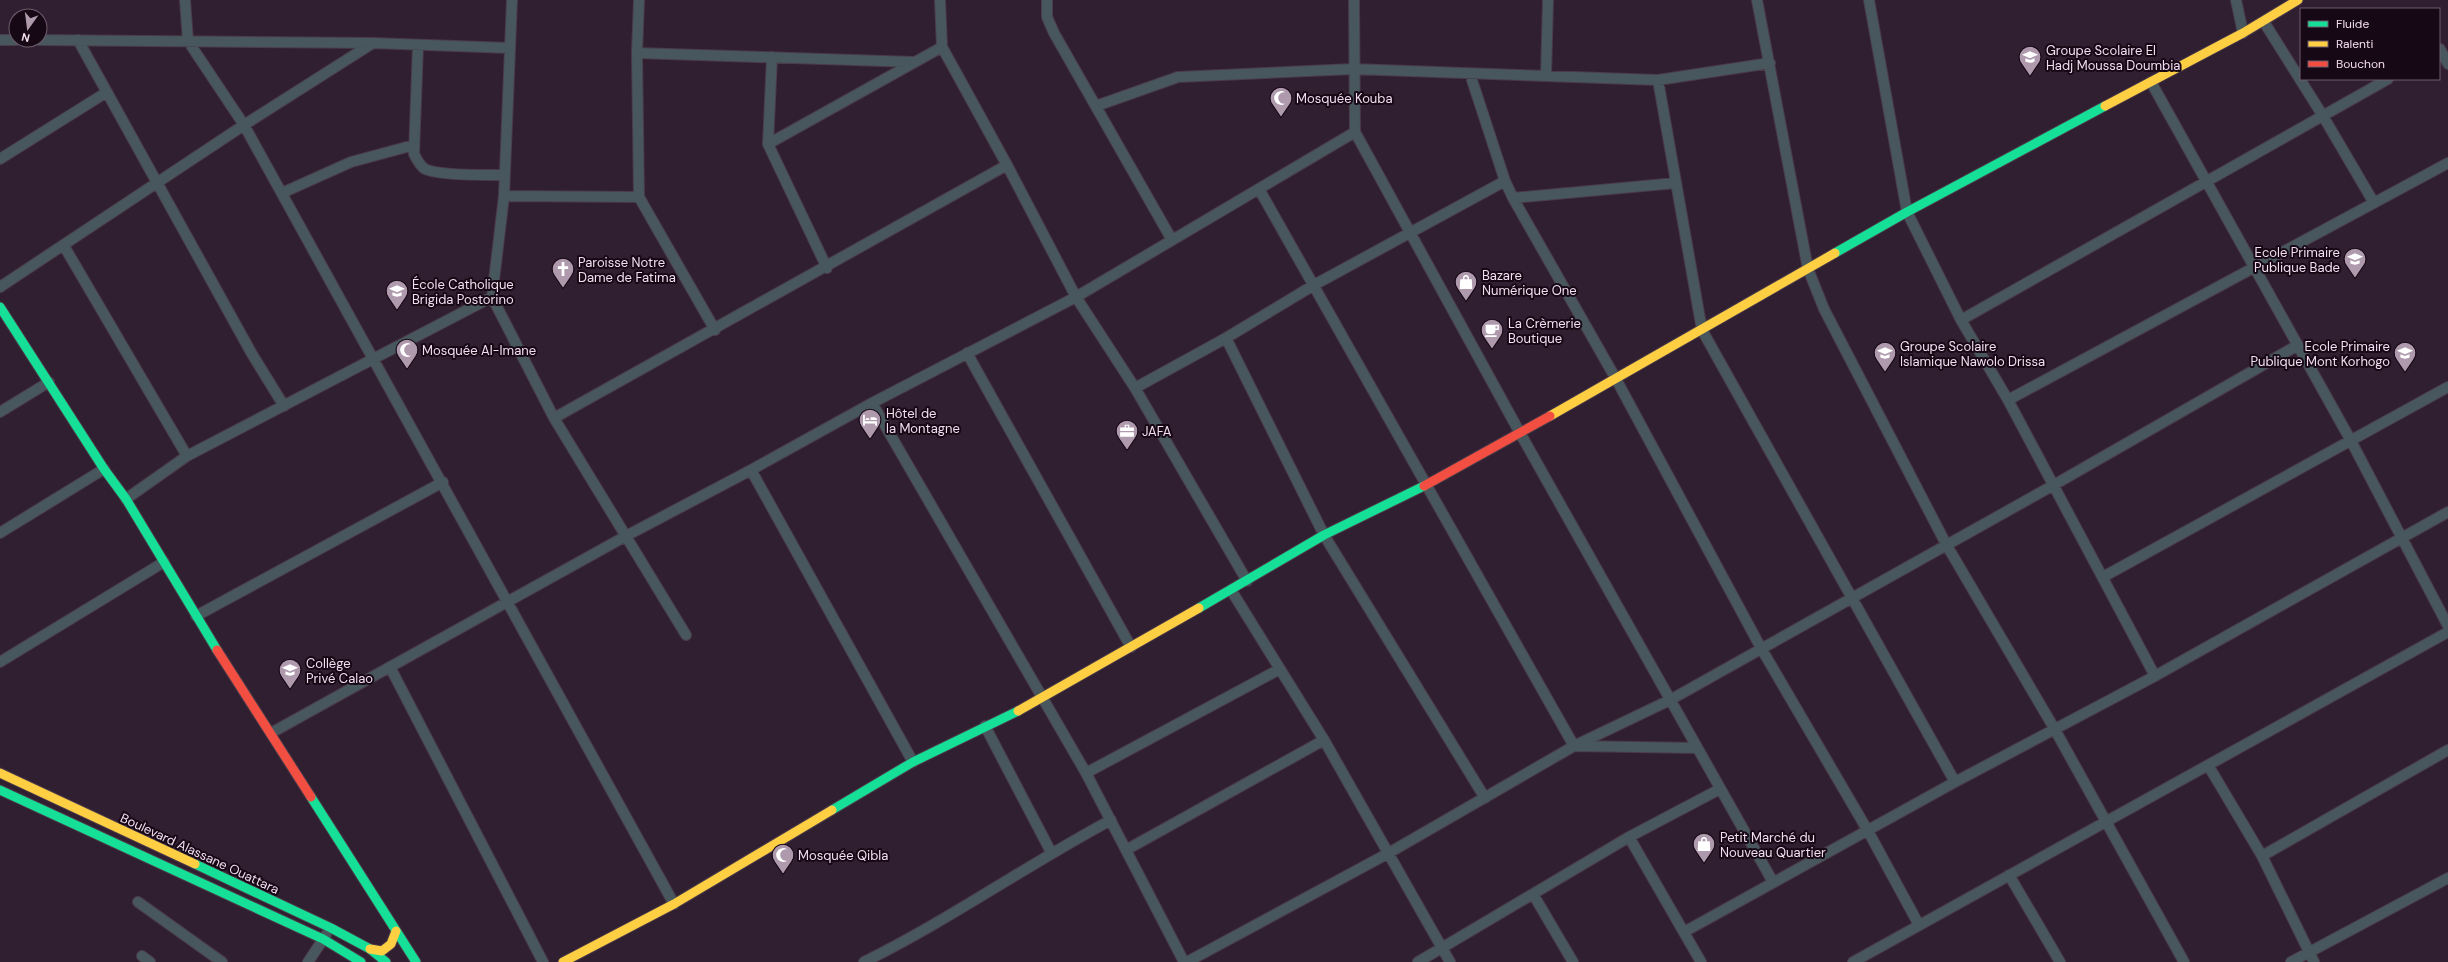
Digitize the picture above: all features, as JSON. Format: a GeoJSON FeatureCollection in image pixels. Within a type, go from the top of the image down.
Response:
{"type":"FeatureCollection","features":[{"type":"Feature","properties":{"kind":"street"},"geometry":{"type":"LineString","coordinates":[[185,0],[188,41],[244,125],[443,482],[507,602],[674,904]]}},
{"type":"Feature","properties":{"kind":"street"},"geometry":{"type":"LineString","coordinates":[[512,0],[504,196],[492,297],[554,418],[686,635]]}},
{"type":"Feature","properties":{"kind":"street"},"geometry":{"type":"LineString","coordinates":[[639,0],[637,53],[639,197],[715,330]]}},
{"type":"Feature","properties":{"kind":"street"},"geometry":{"type":"LineString","coordinates":[[940,0],[942,47],[1007,165],[1076,297],[1135,388],[1247,581]]}},
{"type":"Feature","properties":{"kind":"street"},"geometry":{"type":"LineString","coordinates":[[1047,0],[1047,17],[1054,32],[1172,240]]}},
{"type":"Feature","properties":{"kind":"street"},"geometry":{"type":"LineString","coordinates":[[1354,0],[1355,132],[1520,433],[1773,882]]}},
{"type":"Feature","properties":{"kind":"street"},"geometry":{"type":"LineString","coordinates":[[1546,76],[1548,0]]}},
{"type":"Feature","properties":{"kind":"street"},"geometry":{"type":"LineString","coordinates":[[1757,0],[1808,269],[1824,309],[1946,544],[2054,728],[2104,821],[2184,962]]}},
{"type":"Feature","properties":{"kind":"street"},"geometry":{"type":"LineString","coordinates":[[1869,0],[1907,212],[1961,320],[2008,400],[2052,486],[2103,577],[2155,676]]}},
{"type":"Feature","properties":{"kind":"street"},"geometry":{"type":"LineString","coordinates":[[2236,0],[2244,33]]}},
{"type":"Feature","properties":{"kind":"street"},"geometry":{"type":"LineString","coordinates":[[564,962],[580,958],[913,762],[1042,699],[1247,581],[1324,534],[1427,485],[1616,379],[1907,212],[2244,33],[2298,0]]}},
{"type":"Feature","properties":{"kind":"street"},"geometry":{"type":"LineString","coordinates":[[2264,22],[2300,79]]}},
{"type":"Feature","properties":{"kind":"street"},"geometry":{"type":"LineString","coordinates":[[48,40],[373,43],[509,48]]}},
{"type":"Feature","properties":{"kind":"street"},"geometry":{"type":"LineString","coordinates":[[78,40],[158,181],[252,354],[284,406]]}},
{"type":"Feature","properties":{"kind":"street"},"geometry":{"type":"LineString","coordinates":[[0,287],[64,246],[158,181],[373,43]]}},
{"type":"Feature","properties":{"kind":"street"},"geometry":{"type":"LineString","coordinates":[[418,45],[414,154],[419,164],[426,170],[438,172],[504,175]]}},
{"type":"Feature","properties":{"kind":"street"},"geometry":{"type":"LineString","coordinates":[[768,144],[942,47]]}},
{"type":"Feature","properties":{"kind":"street"},"geometry":{"type":"LineString","coordinates":[[2442,48],[2448,64]]}},
{"type":"Feature","properties":{"kind":"street"},"geometry":{"type":"LineString","coordinates":[[637,53],[914,62]]}},
{"type":"Feature","properties":{"kind":"street"},"geometry":{"type":"LineString","coordinates":[[772,57],[768,144],[827,268]]}},
{"type":"Feature","properties":{"kind":"street"},"geometry":{"type":"LineString","coordinates":[[1096,106],[1178,77],[1354,69],[1658,80],[1770,63]]}},
{"type":"Feature","properties":{"kind":"street"},"geometry":{"type":"LineString","coordinates":[[1470,74],[1505,181],[1513,198],[1616,379],[1761,648],[1868,831],[1919,925]]}},
{"type":"Feature","properties":{"kind":"street"},"geometry":{"type":"LineString","coordinates":[[1658,80],[1702,330],[1955,782]]}},
{"type":"Feature","properties":{"kind":"street"},"geometry":{"type":"LineString","coordinates":[[2300,80],[2374,204]]}},
{"type":"Feature","properties":{"kind":"street"},"geometry":{"type":"LineString","coordinates":[[1961,320],[2386,80]]}},
{"type":"Feature","properties":{"kind":"street"},"geometry":{"type":"LineString","coordinates":[[2151,82],[2350,439],[2448,626]]}},
{"type":"Feature","properties":{"kind":"street"},"geometry":{"type":"LineString","coordinates":[[0,159],[107,92]]}},
{"type":"Feature","properties":{"kind":"street"},"geometry":{"type":"LineString","coordinates":[[271,733],[626,536],[751,470],[872,403],[1076,297],[1355,132]]}},
{"type":"Feature","properties":{"kind":"street"},"geometry":{"type":"LineString","coordinates":[[282,193],[351,162],[414,145]]}},
{"type":"Feature","properties":{"kind":"street"},"geometry":{"type":"LineString","coordinates":[[2008,400],[2448,163]]}},
{"type":"Feature","properties":{"kind":"street"},"geometry":{"type":"LineString","coordinates":[[554,418],[827,268],[1007,165]]}},
{"type":"Feature","properties":{"kind":"street"},"geometry":{"type":"LineString","coordinates":[[1135,388],[1226,338],[1314,285],[1505,181]]}},
{"type":"Feature","properties":{"kind":"street"},"geometry":{"type":"LineString","coordinates":[[1513,198],[1676,183]]}},
{"type":"Feature","properties":{"kind":"street"},"geometry":{"type":"LineString","coordinates":[[1259,189],[1574,746]]}},
{"type":"Feature","properties":{"kind":"street"},"geometry":{"type":"LineString","coordinates":[[504,196],[639,197]]}},
{"type":"Feature","properties":{"kind":"street"},"geometry":{"type":"LineString","coordinates":[[64,246],[187,456]]}},
{"type":"Feature","properties":{"kind":"street"},"geometry":{"type":"LineString","coordinates":[[126,499],[187,456],[492,297]]}},
{"type":"Feature","properties":{"kind":"street"},"geometry":{"type":"LineString","coordinates":[[0,307],[104,469],[126,499],[196,616],[416,962]]}},
{"type":"Feature","properties":{"kind":"street"},"geometry":{"type":"LineString","coordinates":[[1226,338],[1324,534],[1485,798]]}},
{"type":"Feature","properties":{"kind":"street"},"geometry":{"type":"LineString","coordinates":[[872,403],[1086,773],[1186,962],[1387,854],[1574,746],[1670,700],[1851,597],[2052,486],[2298,345]]}},
{"type":"Feature","properties":{"kind":"street"},"geometry":{"type":"LineString","coordinates":[[967,353],[1131,647]]}},
{"type":"Feature","properties":{"kind":"street"},"geometry":{"type":"LineString","coordinates":[[0,412],[49,382]]}},
{"type":"Feature","properties":{"kind":"street"},"geometry":{"type":"LineString","coordinates":[[2103,577],[2350,439],[2448,387]]}},
{"type":"Feature","properties":{"kind":"street"},"geometry":{"type":"LineString","coordinates":[[0,533],[104,469]]}},
{"type":"Feature","properties":{"kind":"street"},"geometry":{"type":"LineString","coordinates":[[751,470],[913,762]]}},
{"type":"Feature","properties":{"kind":"street"},"geometry":{"type":"LineString","coordinates":[[196,616],[443,482]]}},
{"type":"Feature","properties":{"kind":"street"},"geometry":{"type":"LineString","coordinates":[[1684,932],[2054,728],[2155,676],[2448,512]]}},
{"type":"Feature","properties":{"kind":"street"},"geometry":{"type":"LineString","coordinates":[[0,662],[164,562]]}},
{"type":"Feature","properties":{"kind":"street"},"geometry":{"type":"LineString","coordinates":[[1231,590],[1324,740],[1387,854],[1444,948],[1450,962]]}},
{"type":"Feature","properties":{"kind":"street"},"geometry":{"type":"LineString","coordinates":[[1853,962],[2104,821],[2448,632]]}},
{"type":"Feature","properties":{"kind":"street"},"geometry":{"type":"LineString","coordinates":[[390,668],[543,962]]}},
{"type":"Feature","properties":{"kind":"street"},"geometry":{"type":"LineString","coordinates":[[1086,773],[1280,669]]}},
{"type":"Feature","properties":{"kind":"street"},"geometry":{"type":"LineString","coordinates":[[985,726],[1051,852]]}},
{"type":"Feature","properties":{"kind":"street"},"geometry":{"type":"LineString","coordinates":[[1126,850],[1324,740]]}},
{"type":"Feature","properties":{"kind":"street"},"geometry":{"type":"LineString","coordinates":[[1574,746],[1697,748]]}},
{"type":"Feature","properties":{"kind":"street"},"geometry":{"type":"LineString","coordinates":[[2262,856],[2448,750]]}},
{"type":"Feature","properties":{"kind":"street"},"geometry":{"type":"LineString","coordinates":[[2208,765],[2262,856],[2314,962]]}},
{"type":"Feature","properties":{"kind":"street","name":"Boulevard Alassane Ouattara"},"geometry":{"type":"LineString","coordinates":[[0,773],[331,928],[370,949],[386,962]]}},
{"type":"Feature","properties":{"kind":"street"},"geometry":{"type":"LineString","coordinates":[[1418,962],[1444,948],[1629,837],[1720,789]]}},
{"type":"Feature","properties":{"kind":"street","name":"Boulevard Alassane Ouattara"},"geometry":{"type":"LineString","coordinates":[[0,790],[323,939],[361,962]]}},
{"type":"Feature","properties":{"kind":"street"},"geometry":{"type":"LineString","coordinates":[[864,962],[937,922],[1051,852],[1111,820]]}},
{"type":"Feature","properties":{"kind":"street"},"geometry":{"type":"LineString","coordinates":[[1629,837],[1701,962]]}},
{"type":"Feature","properties":{"kind":"street"},"geometry":{"type":"LineString","coordinates":[[2009,874],[2060,962]]}},
{"type":"Feature","properties":{"kind":"street"},"geometry":{"type":"LineString","coordinates":[[2291,962],[2448,878]]}},
{"type":"Feature","properties":{"kind":"street"},"geometry":{"type":"LineString","coordinates":[[1533,894],[1573,962]]}},
{"type":"Feature","properties":{"kind":"street"},"geometry":{"type":"LineString","coordinates":[[138,902],[222,962]]}},
{"type":"Feature","properties":{"kind":"street"},"geometry":{"type":"LineString","coordinates":[[308,962],[331,928]]}},
{"type":"Feature","properties":{"kind":"street"},"geometry":{"type":"LineString","coordinates":[[370,949],[382,950],[391,944],[396,931]]}},
{"type":"Feature","properties":{"kind":"traffic: fast"},"geometry":{"type":"LineString","coordinates":[[1835,253],[1907,212],[2105,106]]}},
{"type":"Feature","properties":{"kind":"traffic: fast"},"geometry":{"type":"LineString","coordinates":[[0,307],[104,469],[126,499],[217,650]]}},
{"type":"Feature","properties":{"kind":"traffic: fast"},"geometry":{"type":"LineString","coordinates":[[1199,608],[1324,535],[1424,486]]}},
{"type":"Feature","properties":{"kind":"traffic: fast"},"geometry":{"type":"LineString","coordinates":[[832,810],[913,762],[1018,711]]}},
{"type":"Feature","properties":{"kind":"traffic: fast"},"geometry":{"type":"LineString","coordinates":[[0,790],[323,939],[361,962]]}},
{"type":"Feature","properties":{"kind":"traffic: fast"},"geometry":{"type":"LineString","coordinates":[[311,797],[416,962]]}},
{"type":"Feature","properties":{"kind":"traffic: fast"},"geometry":{"type":"LineString","coordinates":[[195,864],[331,928],[370,949],[386,962]]}},
{"type":"Feature","properties":{"kind":"traffic: slow"},"geometry":{"type":"LineString","coordinates":[[2105,106],[2243,33],[2298,0]]}},
{"type":"Feature","properties":{"kind":"traffic: slow"},"geometry":{"type":"LineString","coordinates":[[1550,416],[1835,253]]}},
{"type":"Feature","properties":{"kind":"traffic: slow"},"geometry":{"type":"LineString","coordinates":[[1018,711],[1199,608]]}},
{"type":"Feature","properties":{"kind":"traffic: slow"},"geometry":{"type":"LineString","coordinates":[[0,773],[195,864]]}},
{"type":"Feature","properties":{"kind":"traffic: slow"},"geometry":{"type":"LineString","coordinates":[[563,962],[674,904],[832,810]]}},
{"type":"Feature","properties":{"kind":"traffic: slow"},"geometry":{"type":"LineString","coordinates":[[370,949],[382,951],[391,944],[396,931]]}},
{"type":"Feature","properties":{"kind":"traffic: jam"},"geometry":{"type":"LineString","coordinates":[[1424,486],[1550,416]]}},
{"type":"Feature","properties":{"kind":"traffic: jam"},"geometry":{"type":"LineString","coordinates":[[217,650],[311,797]]}},
{"type":"Feature","properties":{"kind":"place","name":"Groupe Scolaire El Hadj Moussa Doumbia"},"geometry":{"type":"Point","coordinates":[2030,76]}},
{"type":"Feature","properties":{"kind":"place","name":"Mosquée Kouba"},"geometry":{"type":"Point","coordinates":[1281,118]}},
{"type":"Feature","properties":{"kind":"place","name":"Ecole Primaire Publique Bade"},"geometry":{"type":"Point","coordinates":[2355,278]}},
{"type":"Feature","properties":{"kind":"place","name":"Paroisse Notre Dame de Fatima"},"geometry":{"type":"Point","coordinates":[563,288]}},
{"type":"Feature","properties":{"kind":"place","name":"Bazare Numérique One"},"geometry":{"type":"Point","coordinates":[1466,302]}},
{"type":"Feature","properties":{"kind":"place","name":"École Catholique Brigida Postorino"},"geometry":{"type":"Point","coordinates":[397,310]}},
{"type":"Feature","properties":{"kind":"place","name":"La Crèmerie Boutique"},"geometry":{"type":"Point","coordinates":[1492,350]}},
{"type":"Feature","properties":{"kind":"place","name":"Mosquée Al-Imane"},"geometry":{"type":"Point","coordinates":[407,370]}},
{"type":"Feature","properties":{"kind":"place","name":"Groupe Scolaire Islamique Nawolo Drissa"},"geometry":{"type":"Point","coordinates":[1885,372]}},
{"type":"Feature","properties":{"kind":"place","name":"Ecole Primaire Publique Mont Korhogo"},"geometry":{"type":"Point","coordinates":[2405,372]}},
{"type":"Feature","properties":{"kind":"place","name":"Hôtel de la Montagne"},"geometry":{"type":"Point","coordinates":[870,440]}},
{"type":"Feature","properties":{"kind":"place","name":"JAFA"},"geometry":{"type":"Point","coordinates":[1127,450]}},
{"type":"Feature","properties":{"kind":"place","name":"Collège Privé Calao"},"geometry":{"type":"Point","coordinates":[290,690]}},
{"type":"Feature","properties":{"kind":"place","name":"Petit Marché du Nouveau Quartier"},"geometry":{"type":"Point","coordinates":[1704,864]}},
{"type":"Feature","properties":{"kind":"place","name":"Mosquée Qibla"},"geometry":{"type":"Point","coordinates":[783,874]}}]}
